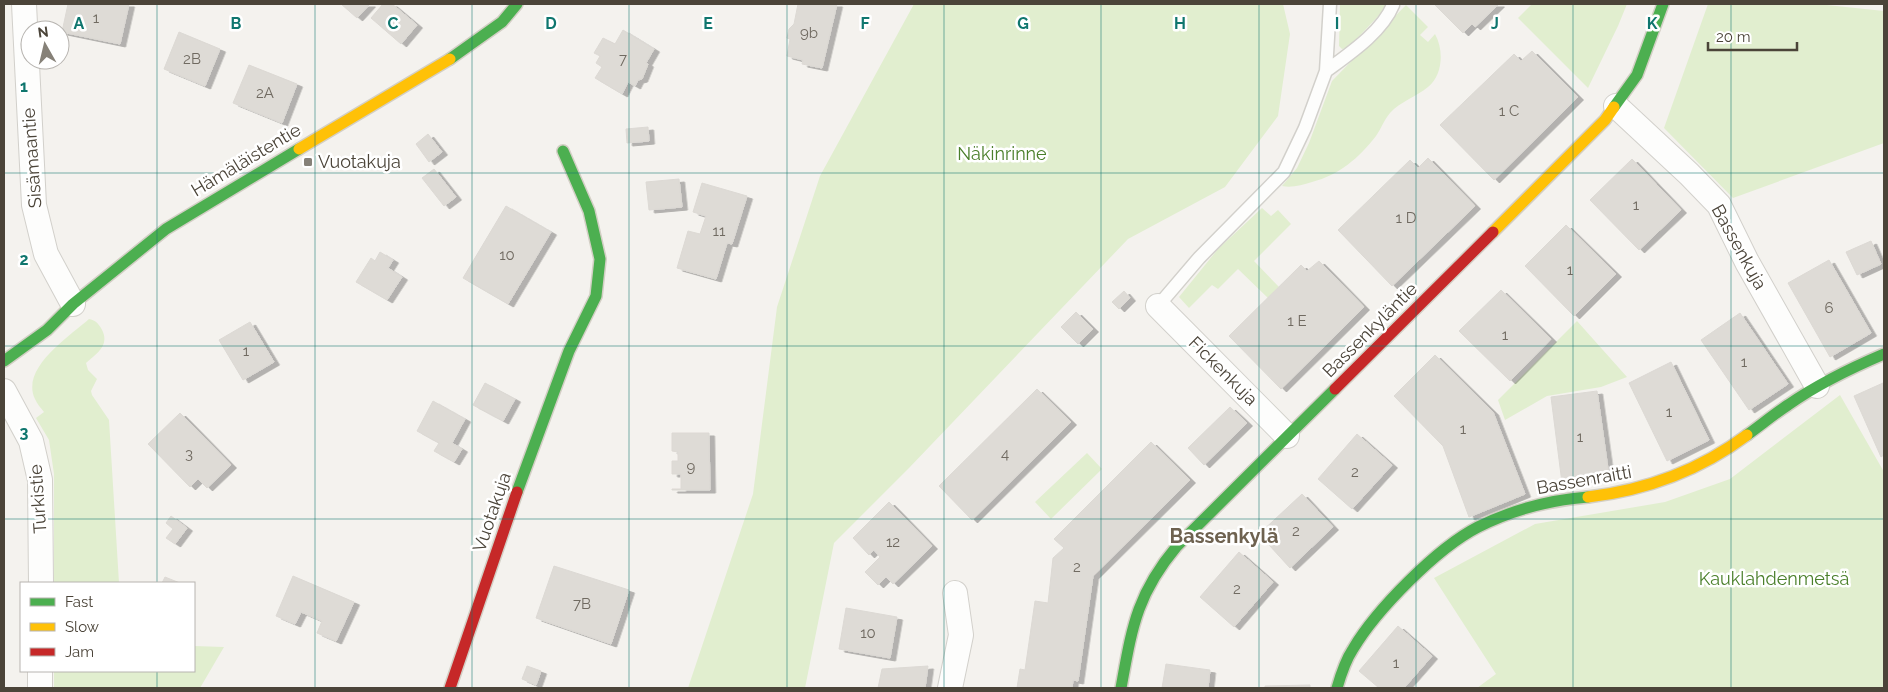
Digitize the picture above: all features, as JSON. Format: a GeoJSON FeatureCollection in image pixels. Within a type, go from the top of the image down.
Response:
{"type":"FeatureCollection","features":[{"type":"Feature","properties":{"kind":"street","name":"Sisämaantie"},"geometry":{"type":"LineString","coordinates":[[24,4],[34,205],[46,254],[73,304]]}},
{"type":"Feature","properties":{"kind":"street","name":"Hämäläistentie"},"geometry":{"type":"LineString","coordinates":[[4,361],[47,330],[73,304],[166,229],[454,56],[502,22],[517,4]]}},
{"type":"Feature","properties":{"kind":"street","name":"Bassenkyläntie"},"geometry":{"type":"LineString","coordinates":[[1122,688],[1136,614],[1146,590],[1161,564],[1287,436],[1586,140],[1616,106],[1637,75],[1663,4]]}},
{"type":"Feature","properties":{"kind":"street","name":"Bassenkuja"},"geometry":{"type":"LineString","coordinates":[[1616,106],[1689,174],[1719,205],[1747,262],[1817,386]]}},
{"type":"Feature","properties":{"kind":"street","name":"Vuotakuja"},"geometry":{"type":"LineString","coordinates":[[450,688],[510,512],[569,351],[596,296],[600,259],[589,212],[562,151]]}},
{"type":"Feature","properties":{"kind":"street","name":"Fickenkuja"},"geometry":{"type":"LineString","coordinates":[[1158,306],[1287,436]]}},
{"type":"Feature","properties":{"kind":"street","name":"Bassenraitti"},"geometry":{"type":"LineString","coordinates":[[1337,688],[1353,645],[1408,584],[1449,546],[1469,532],[1499,518],[1544,503],[1619,493],[1651,485],[1703,464],[1754,431],[1817,386],[1851,368],[1884,354]]}},
{"type":"Feature","properties":{"kind":"street","name":"Turkistie"},"geometry":{"type":"LineString","coordinates":[[4,392],[31,441],[40,480],[41,582]]}},
{"type":"Feature","properties":{"kind":"street"},"geometry":{"type":"LineString","coordinates":[[950,688],[961,635],[955,594]]}},
{"type":"Feature","properties":{"kind":"street"},"geometry":{"type":"LineString","coordinates":[[40,672],[40,688]]}},
{"type":"Feature","properties":{"kind":"lane"},"geometry":{"type":"LineString","coordinates":[[1158,306],[1199,258],[1284,172],[1305,128],[1326,71],[1330,4]]}},
{"type":"Feature","properties":{"kind":"lane"},"geometry":{"type":"LineString","coordinates":[[1326,71],[1359,47],[1389,15],[1392,4]]}},
{"type":"Feature","properties":{"kind":"green space","name":"Näkinrinne"},"geometry":{"type":"Polygon","coordinates":[[[914,4],[1283,4],[1290,34],[1278,116],[1225,187],[1128,239],[909,468],[834,543],[805,688],[688,688],[753,494],[777,307],[820,176],[914,4]]]}},
{"type":"Feature","properties":{"kind":"green space"},"geometry":{"type":"Polygon","coordinates":[[[1340,4],[1385,4],[1385,9],[1348,48],[1342,49],[1339,46],[1340,4]]]}},
{"type":"Feature","properties":{"kind":"green space"},"geometry":{"type":"Polygon","coordinates":[[[1532,4],[1627,4],[1588,88],[1518,18],[1532,4]]]}},
{"type":"Feature","properties":{"kind":"green space"},"geometry":{"type":"Polygon","coordinates":[[[1708,4],[1817,4],[1884,11],[1884,143],[1733,198],[1664,128],[1708,4]]]}},
{"type":"Feature","properties":{"kind":"green space"},"geometry":{"type":"Polygon","coordinates":[[[1406,5],[1428,27],[1420,35],[1428,42],[1435,34],[1438,40],[1441,55],[1437,76],[1433,82],[1390,113],[1376,136],[1348,165],[1322,179],[1297,186],[1282,186],[1297,168],[1309,143],[1332,81],[1406,5]]]}},
{"type":"Feature","properties":{"kind":"green space"},"geometry":{"type":"Polygon","coordinates":[[[1262,208],[1271,216],[1278,210],[1291,224],[1254,261],[1279,287],[1268,298],[1238,269],[1218,289],[1212,285],[1189,308],[1179,297],[1218,249],[1262,208]]]}},
{"type":"Feature","properties":{"kind":"green space"},"geometry":{"type":"Polygon","coordinates":[[[89,319],[99,325],[104,334],[104,344],[86,363],[88,370],[97,379],[91,391],[92,395],[109,420],[119,582],[54,582],[54,474],[49,440],[36,418],[44,412],[36,401],[32,387],[34,376],[40,365],[60,344],[89,319]]]}},
{"type":"Feature","properties":{"kind":"green space"},"geometry":{"type":"Polygon","coordinates":[[[1577,321],[1627,377],[1601,387],[1547,396],[1505,420],[1498,400],[1577,321]]]}},
{"type":"Feature","properties":{"kind":"green space","name":"Kauklahdenmetsä"},"geometry":{"type":"Polygon","coordinates":[[[1840,395],[1884,472],[1884,688],[1477,688],[1496,674],[1434,578],[1535,524],[1665,502],[1730,479],[1840,395]]]}},
{"type":"Feature","properties":{"kind":"green space"},"geometry":{"type":"Polygon","coordinates":[[[1087,453],[1102,469],[1051,519],[1035,502],[1087,453]]]}},
{"type":"Feature","properties":{"kind":"green space"},"geometry":{"type":"Polygon","coordinates":[[[195,646],[224,647],[200,688],[54,688],[54,672],[195,672],[195,646]]]}},
{"type":"Feature","properties":{"kind":"building"},"geometry":{"type":"Polygon","coordinates":[[[68,4],[129,4],[120,44],[70,34],[70,20],[65,20],[68,4]]]}},
{"type":"Feature","properties":{"kind":"building"},"geometry":{"type":"Polygon","coordinates":[[[341,4],[370,4],[357,18],[341,4]]]}},
{"type":"Feature","properties":{"kind":"building"},"geometry":{"type":"Polygon","coordinates":[[[383,4],[392,4],[417,25],[401,44],[371,18],[383,4]]]}},
{"type":"Feature","properties":{"kind":"building"},"geometry":{"type":"Polygon","coordinates":[[[798,4],[837,4],[822,68],[802,64],[803,60],[787,56],[790,39],[787,38],[789,29],[794,24],[798,4]]]}},
{"type":"Feature","properties":{"kind":"building"},"geometry":{"type":"Polygon","coordinates":[[[1434,4],[1499,4],[1475,27],[1472,24],[1463,33],[1434,4]]]}},
{"type":"Feature","properties":{"kind":"building"},"geometry":{"type":"Polygon","coordinates":[[[623,30],[654,49],[646,63],[648,64],[642,79],[638,80],[635,86],[628,82],[622,94],[595,78],[602,67],[596,63],[600,56],[594,53],[603,38],[615,44],[623,30]]]}},
{"type":"Feature","properties":{"kind":"building"},"geometry":{"type":"Polygon","coordinates":[[[179,32],[220,49],[205,86],[164,69],[179,32]]]}},
{"type":"Feature","properties":{"kind":"building"},"geometry":{"type":"Polygon","coordinates":[[[1532,51],[1578,97],[1494,180],[1440,125],[1514,54],[1521,61],[1532,51]]]}},
{"type":"Feature","properties":{"kind":"building"},"geometry":{"type":"Polygon","coordinates":[[[249,65],[297,84],[282,123],[233,103],[249,65]]]}},
{"type":"Feature","properties":{"kind":"building"},"geometry":{"type":"Polygon","coordinates":[[[648,127],[649,141],[627,143],[626,129],[648,127]]]}},
{"type":"Feature","properties":{"kind":"building"},"geometry":{"type":"Polygon","coordinates":[[[428,134],[442,152],[429,162],[416,144],[428,134]]]}},
{"type":"Feature","properties":{"kind":"building"},"geometry":{"type":"Polygon","coordinates":[[[1428,158],[1475,206],[1392,286],[1338,230],[1410,160],[1418,168],[1428,158]]]}},
{"type":"Feature","properties":{"kind":"building"},"geometry":{"type":"Polygon","coordinates":[[[1632,159],[1681,210],[1639,250],[1590,200],[1632,159]]]}},
{"type":"Feature","properties":{"kind":"building"},"geometry":{"type":"Polygon","coordinates":[[[434,169],[456,197],[444,206],[422,178],[434,169]]]}},
{"type":"Feature","properties":{"kind":"building"},"geometry":{"type":"Polygon","coordinates":[[[679,179],[682,207],[649,210],[646,182],[679,179]]]}},
{"type":"Feature","properties":{"kind":"building"},"geometry":{"type":"Polygon","coordinates":[[[702,183],[747,196],[732,244],[727,243],[716,279],[677,268],[688,231],[700,234],[706,216],[693,212],[702,183]]]}},
{"type":"Feature","properties":{"kind":"building"},"geometry":{"type":"Polygon","coordinates":[[[506,206],[551,232],[508,304],[463,278],[506,206]]]}},
{"type":"Feature","properties":{"kind":"building"},"geometry":{"type":"Polygon","coordinates":[[[1566,225],[1616,274],[1574,316],[1525,266],[1566,225]]]}},
{"type":"Feature","properties":{"kind":"building"},"geometry":{"type":"Polygon","coordinates":[[[1871,241],[1881,264],[1857,275],[1846,252],[1871,241]]]}},
{"type":"Feature","properties":{"kind":"building"},"geometry":{"type":"Polygon","coordinates":[[[380,252],[393,260],[388,268],[402,277],[387,300],[356,282],[371,258],[375,261],[380,252]]]}},
{"type":"Feature","properties":{"kind":"building"},"geometry":{"type":"Polygon","coordinates":[[[1829,260],[1871,333],[1830,357],[1788,283],[1829,260]]]}},
{"type":"Feature","properties":{"kind":"building"},"geometry":{"type":"Polygon","coordinates":[[[1319,261],[1364,307],[1281,389],[1229,336],[1301,265],[1307,271],[1319,261]]]}},
{"type":"Feature","properties":{"kind":"building"},"geometry":{"type":"Polygon","coordinates":[[[1501,290],[1551,339],[1510,381],[1459,331],[1501,290]]]}},
{"type":"Feature","properties":{"kind":"building"},"geometry":{"type":"Polygon","coordinates":[[[1124,291],[1130,298],[1119,309],[1112,302],[1124,291]]]}},
{"type":"Feature","properties":{"kind":"building"},"geometry":{"type":"Polygon","coordinates":[[[1076,312],[1093,329],[1078,344],[1061,327],[1076,312]]]}},
{"type":"Feature","properties":{"kind":"building"},"geometry":{"type":"Polygon","coordinates":[[[1740,313],[1788,384],[1749,410],[1701,340],[1740,313]]]}},
{"type":"Feature","properties":{"kind":"building"},"geometry":{"type":"Polygon","coordinates":[[[250,322],[274,362],[243,380],[219,340],[250,322]]]}},
{"type":"Feature","properties":{"kind":"building"},"geometry":{"type":"Polygon","coordinates":[[[1435,355],[1493,412],[1525,494],[1469,517],[1443,446],[1394,396],[1435,355]]]}},
{"type":"Feature","properties":{"kind":"building"},"geometry":{"type":"Polygon","coordinates":[[[1671,362],[1709,440],[1667,461],[1629,383],[1671,362]]]}},
{"type":"Feature","properties":{"kind":"building"},"geometry":{"type":"Polygon","coordinates":[[[485,383],[515,399],[503,421],[473,405],[485,383]]]}},
{"type":"Feature","properties":{"kind":"building"},"geometry":{"type":"Polygon","coordinates":[[[1883,383],[1884,455],[1881,457],[1854,396],[1883,383]]]}},
{"type":"Feature","properties":{"kind":"building"},"geometry":{"type":"Polygon","coordinates":[[[1037,389],[1071,422],[972,520],[939,486],[1037,389]]]}},
{"type":"Feature","properties":{"kind":"building"},"geometry":{"type":"Polygon","coordinates":[[[1597,391],[1609,476],[1562,483],[1551,397],[1597,391]]]}},
{"type":"Feature","properties":{"kind":"building"},"geometry":{"type":"Polygon","coordinates":[[[433,401],[465,419],[452,443],[462,449],[454,462],[434,451],[439,443],[417,431],[433,401]]]}},
{"type":"Feature","properties":{"kind":"building"},"geometry":{"type":"Polygon","coordinates":[[[1230,407],[1247,423],[1204,465],[1188,448],[1230,407]]]}},
{"type":"Feature","properties":{"kind":"building"},"geometry":{"type":"Polygon","coordinates":[[[180,413],[231,465],[207,488],[198,479],[190,487],[148,444],[180,413]]]}},
{"type":"Feature","properties":{"kind":"building"},"geometry":{"type":"Polygon","coordinates":[[[672,433],[709,433],[710,490],[672,490],[681,489],[681,474],[672,474],[672,461],[678,461],[678,452],[672,451],[672,433]]]}},
{"type":"Feature","properties":{"kind":"building"},"geometry":{"type":"Polygon","coordinates":[[[1357,434],[1392,465],[1352,509],[1318,479],[1357,434]]]}},
{"type":"Feature","properties":{"kind":"building"},"geometry":{"type":"Polygon","coordinates":[[[1151,442],[1190,480],[1093,576],[1078,681],[1073,680],[1072,688],[1017,688],[1020,669],[1025,670],[1035,601],[1048,603],[1053,558],[1064,548],[1054,539],[1151,442]]]}},
{"type":"Feature","properties":{"kind":"building"},"geometry":{"type":"Polygon","coordinates":[[[1302,494],[1333,527],[1290,568],[1259,534],[1302,494]]]}},
{"type":"Feature","properties":{"kind":"building"},"geometry":{"type":"Polygon","coordinates":[[[889,502],[932,546],[893,584],[886,577],[878,585],[865,572],[880,557],[874,550],[869,555],[853,538],[889,502]]]}},
{"type":"Feature","properties":{"kind":"building"},"geometry":{"type":"Polygon","coordinates":[[[171,516],[187,528],[175,544],[166,538],[173,529],[166,523],[171,516]]]}},
{"type":"Feature","properties":{"kind":"building"},"geometry":{"type":"Polygon","coordinates":[[[1239,552],[1273,582],[1234,627],[1200,597],[1239,552]]]}},
{"type":"Feature","properties":{"kind":"building"},"geometry":{"type":"Polygon","coordinates":[[[554,566],[629,590],[611,644],[536,618],[554,566]]]}},
{"type":"Feature","properties":{"kind":"building"},"geometry":{"type":"Polygon","coordinates":[[[293,576],[354,602],[336,641],[317,633],[322,621],[301,612],[295,624],[276,616],[293,576]]]}},
{"type":"Feature","properties":{"kind":"building"},"geometry":{"type":"Polygon","coordinates":[[[165,577],[178,582],[162,582],[165,577]]]}},
{"type":"Feature","properties":{"kind":"building"},"geometry":{"type":"Polygon","coordinates":[[[846,608],[897,617],[890,658],[839,649],[846,608]]]}},
{"type":"Feature","properties":{"kind":"building"},"geometry":{"type":"Polygon","coordinates":[[[1398,626],[1432,656],[1404,688],[1379,688],[1359,671],[1398,626]]]}},
{"type":"Feature","properties":{"kind":"building"},"geometry":{"type":"Polygon","coordinates":[[[1166,664],[1210,670],[1208,688],[1162,688],[1166,664]]]}},
{"type":"Feature","properties":{"kind":"building"},"geometry":{"type":"Polygon","coordinates":[[[527,666],[541,671],[536,685],[522,679],[527,666]]]}},
{"type":"Feature","properties":{"kind":"building"},"geometry":{"type":"Polygon","coordinates":[[[928,666],[925,688],[878,688],[882,669],[928,666]]]}},
{"type":"Feature","properties":{"kind":"building"},"geometry":{"type":"Polygon","coordinates":[[[1310,685],[1310,688],[1265,688],[1265,686],[1310,685]]]}},
{"type":"Feature","properties":{"kind":"traffic: fast"},"geometry":{"type":"LineString","coordinates":[[450,59],[502,22],[517,4]]}},
{"type":"Feature","properties":{"kind":"traffic: fast"},"geometry":{"type":"LineString","coordinates":[[1614,107],[1637,75],[1663,4]]}},
{"type":"Feature","properties":{"kind":"traffic: fast"},"geometry":{"type":"LineString","coordinates":[[4,361],[47,330],[73,304],[166,229],[299,149]]}},
{"type":"Feature","properties":{"kind":"traffic: fast"},"geometry":{"type":"LineString","coordinates":[[517,492],[569,351],[596,296],[600,259],[589,211],[563,151]]}},
{"type":"Feature","properties":{"kind":"traffic: fast"},"geometry":{"type":"LineString","coordinates":[[1747,435],[1811,390],[1884,354]]}},
{"type":"Feature","properties":{"kind":"traffic: fast"},"geometry":{"type":"LineString","coordinates":[[1121,688],[1138,613],[1152,580],[1163,564],[1177,546],[1335,389]]}},
{"type":"Feature","properties":{"kind":"traffic: fast"},"geometry":{"type":"LineString","coordinates":[[1337,688],[1348,658],[1376,616],[1409,581],[1444,549],[1478,527],[1504,516],[1545,503],[1588,497]]}},
{"type":"Feature","properties":{"kind":"traffic: slow"},"geometry":{"type":"LineString","coordinates":[[299,149],[450,59]]}},
{"type":"Feature","properties":{"kind":"traffic: slow"},"geometry":{"type":"LineString","coordinates":[[1493,232],[1605,120],[1614,107]]}},
{"type":"Feature","properties":{"kind":"traffic: slow"},"geometry":{"type":"LineString","coordinates":[[1588,497],[1610,494],[1672,477],[1710,459],[1747,435]]}},
{"type":"Feature","properties":{"kind":"traffic: jam"},"geometry":{"type":"LineString","coordinates":[[1335,389],[1493,232]]}},
{"type":"Feature","properties":{"kind":"traffic: jam"},"geometry":{"type":"LineString","coordinates":[[450,688],[517,492]]}},
{"type":"Feature","properties":{"kind":"place","name":"Vuotakuja"},"geometry":{"type":"Point","coordinates":[308,162]}},
{"type":"Feature","properties":{"kind":"district","name":"Bassenkylä"},"geometry":{"type":"Point","coordinates":[1224,536]}}]}
